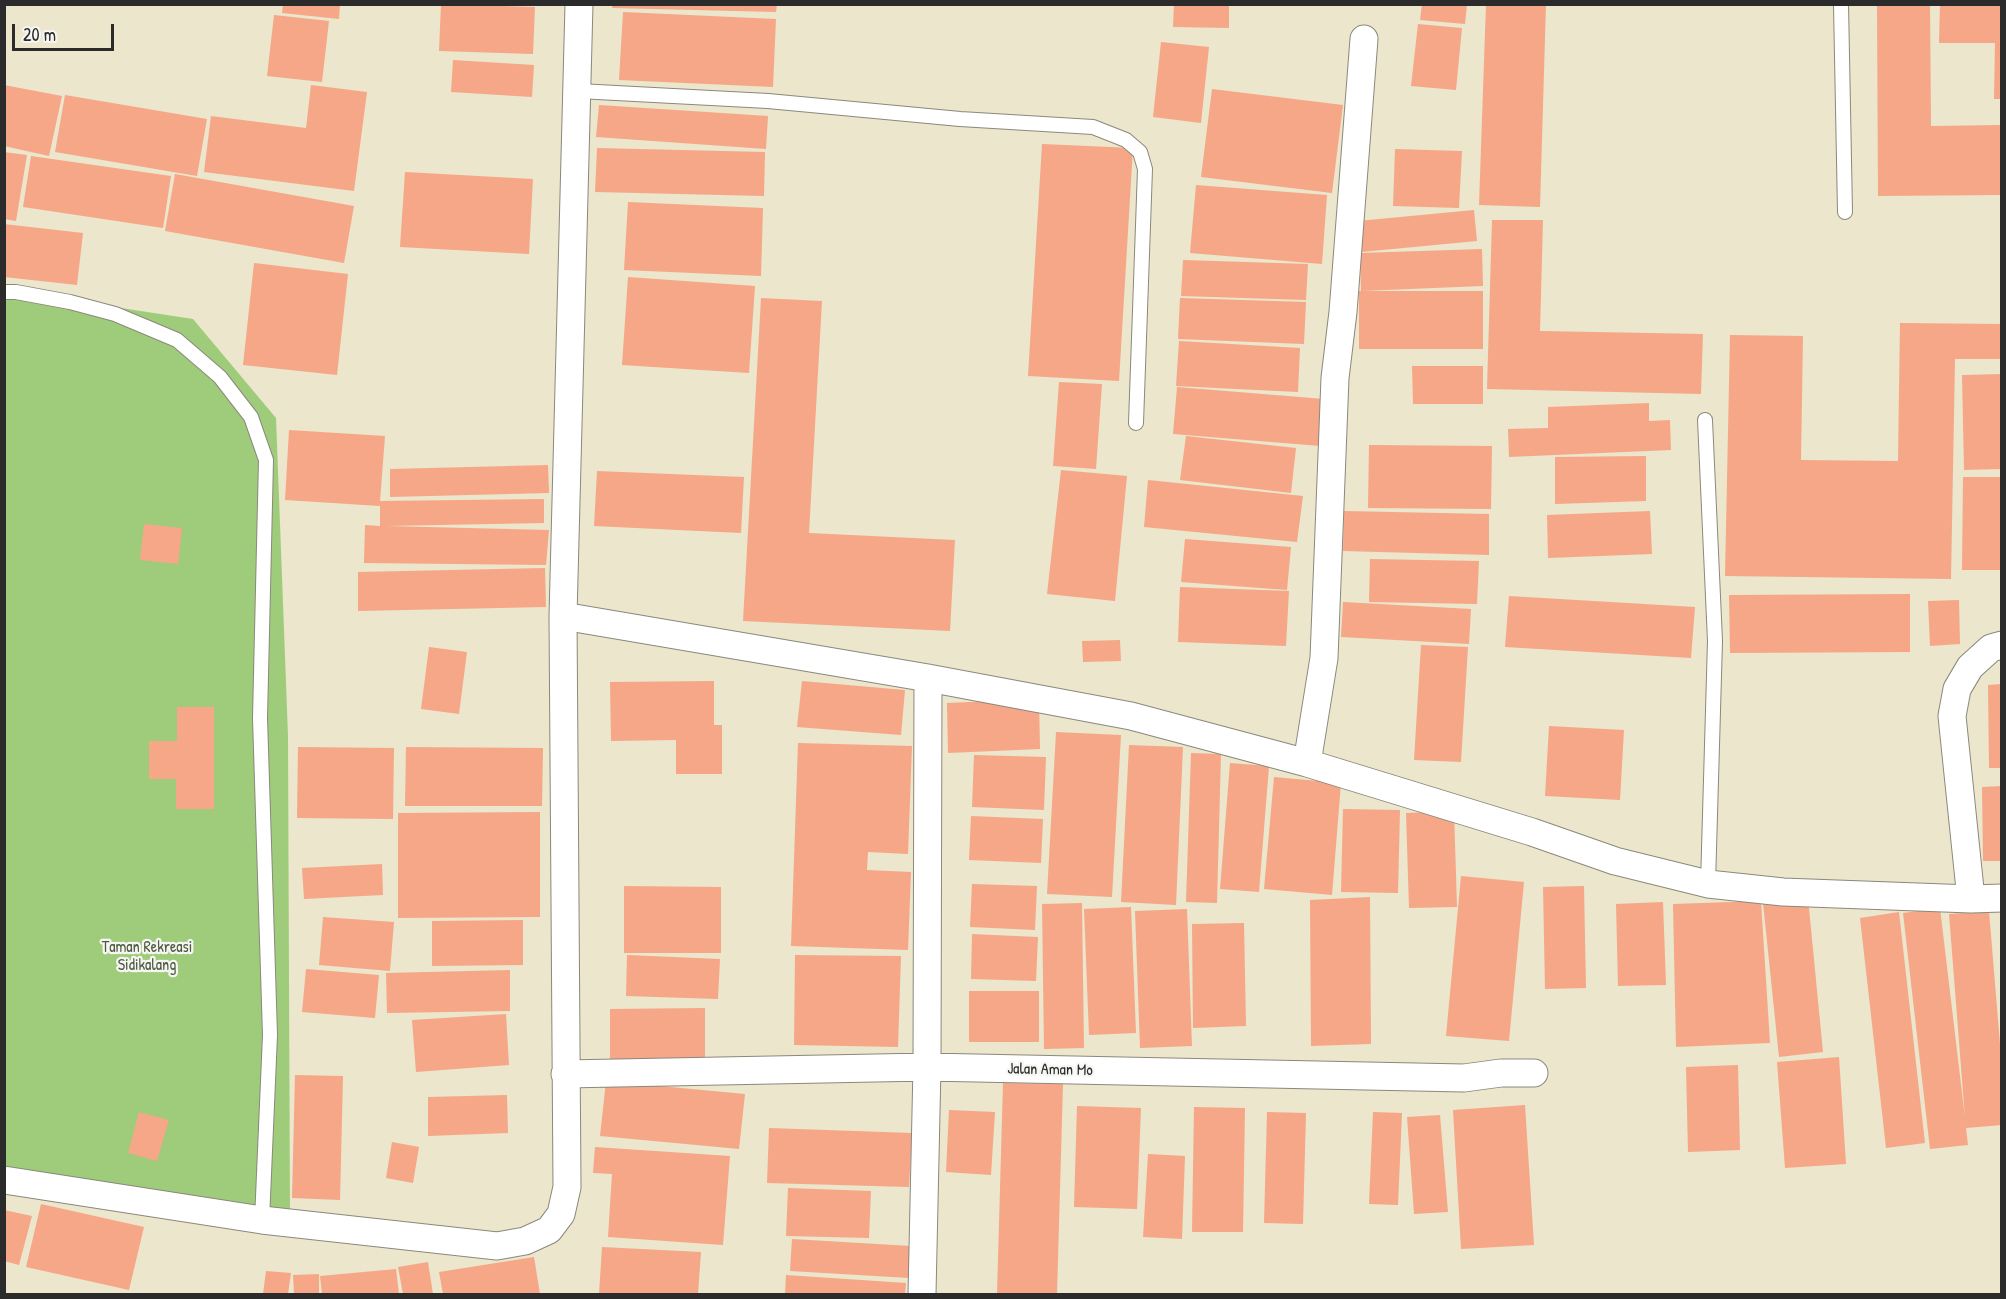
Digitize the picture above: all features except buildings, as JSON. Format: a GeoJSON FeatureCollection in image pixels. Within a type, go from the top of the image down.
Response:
{"type":"FeatureCollection","features":[{"type":"Feature","properties":{"kind":"street"},"geometry":{"type":"LineString","coordinates":[[4,1180],[262,1220],[497,1246],[525,1241],[549,1230],[561,1214],[567,1187],[563,616],[579,4]]}},
{"type":"Feature","properties":{"kind":"street"},"geometry":{"type":"LineString","coordinates":[[1307,764],[1324,658],[1335,389],[1364,39]]}},
{"type":"Feature","properties":{"kind":"street"},"geometry":{"type":"LineString","coordinates":[[563,616],[928,678],[1131,716],[1307,764],[1532,832],[1615,861],[1708,884],[1783,892],[1971,899],[2001,898]]}},
{"type":"Feature","properties":{"kind":"street"},"geometry":{"type":"LineString","coordinates":[[1971,899],[1952,716],[1957,689],[1970,667],[1991,648],[2001,645]]}},
{"type":"Feature","properties":{"kind":"street"},"geometry":{"type":"LineString","coordinates":[[922,1294],[927,1067],[928,678]]}},
{"type":"Feature","properties":{"kind":"street","name":"Jalan Aman Mo"},"geometry":{"type":"LineString","coordinates":[[565,1074],[927,1067],[1464,1078],[1501,1073],[1534,1073]]}},
{"type":"Feature","properties":{"kind":"lane"},"geometry":{"type":"LineString","coordinates":[[1841,4],[1845,212]]}},
{"type":"Feature","properties":{"kind":"lane"},"geometry":{"type":"LineString","coordinates":[[578,91],[768,101],[960,119],[1093,127],[1126,140],[1140,152],[1145,169],[1136,423]]}},
{"type":"Feature","properties":{"kind":"lane"},"geometry":{"type":"LineString","coordinates":[[4,292],[70,302],[104,311],[177,340],[220,377],[251,417],[266,460],[260,718],[270,1035],[262,1220]]}},
{"type":"Feature","properties":{"kind":"lane"},"geometry":{"type":"LineString","coordinates":[[1705,420],[1716,641],[1708,884]]}},
{"type":"Feature","properties":{"kind":"green space","name":"Taman Rekreasi Sidikalang"},"geometry":{"type":"Polygon","coordinates":[[[36,295],[193,319],[276,418],[288,736],[290,1226],[5,1178],[4,298],[36,295]]]}}]}
